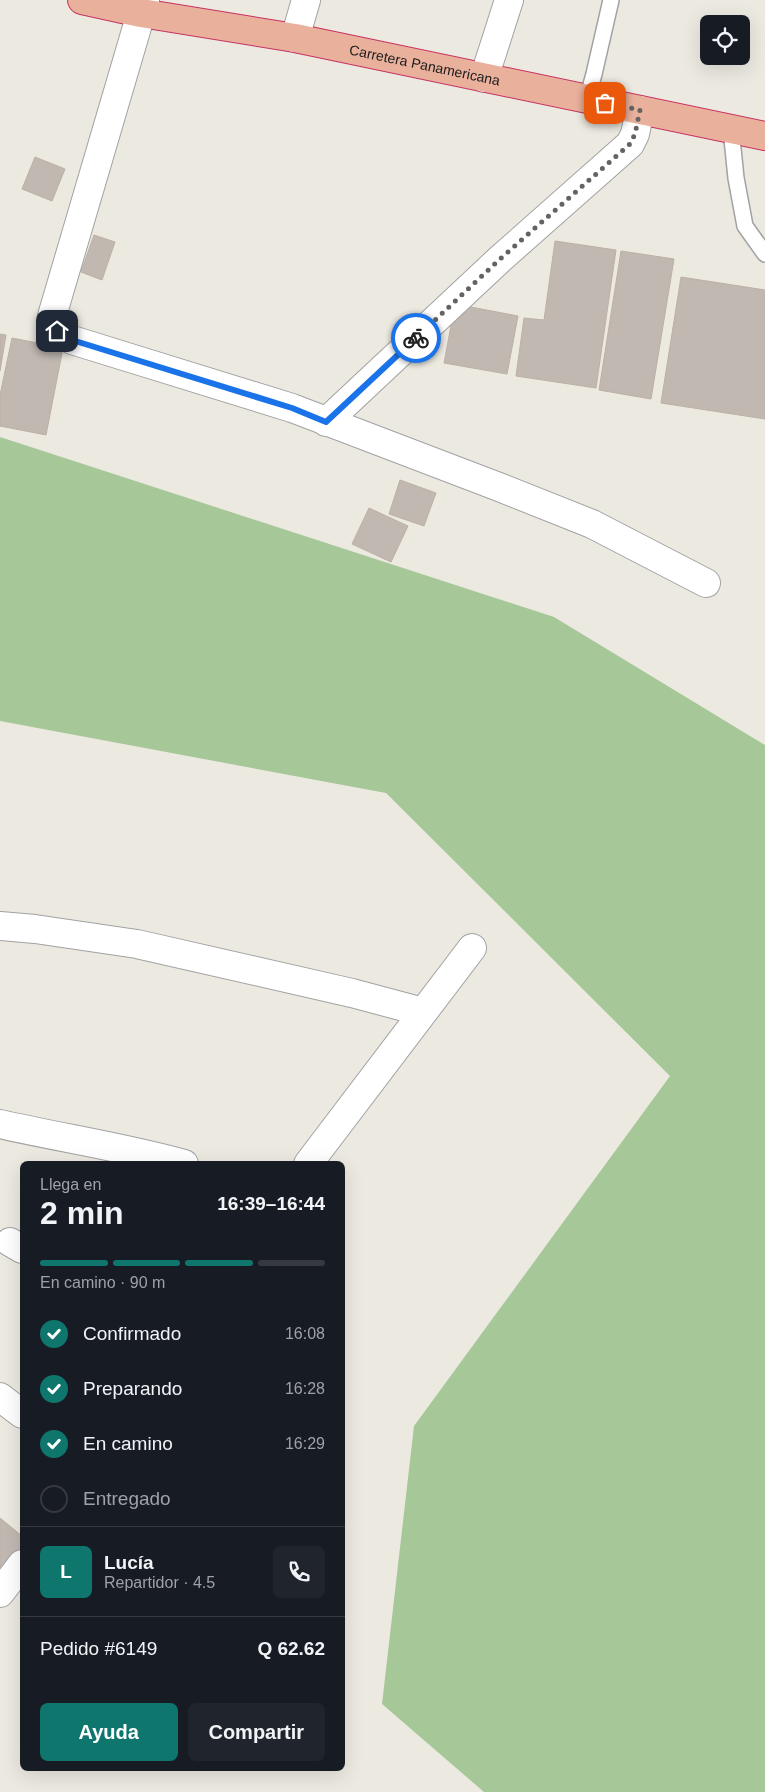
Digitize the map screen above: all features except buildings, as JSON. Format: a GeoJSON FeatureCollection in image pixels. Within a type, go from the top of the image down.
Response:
{"type":"FeatureCollection","features":[{"type":"Feature","properties":{"kind":"highway","name":"Carretera Panamericana"},"geometry":{"type":"LineString","coordinates":[[82,0],[143,6],[765,136]]}},
{"type":"Feature","properties":{"kind":"street"},"geometry":{"type":"LineString","coordinates":[[295,38],[306,0]]}},
{"type":"Feature","properties":{"kind":"street"},"geometry":{"type":"LineString","coordinates":[[484,78],[508,0]]}},
{"type":"Feature","properties":{"kind":"street"},"geometry":{"type":"LineString","coordinates":[[143,6],[52,316],[57,331],[72,340],[292,408],[592,524],[706,583]]}},
{"type":"Feature","properties":{"kind":"street"},"geometry":{"type":"LineString","coordinates":[[326,422],[500,259],[630,144],[635,134],[640,110]]}},
{"type":"Feature","properties":{"kind":"street"},"geometry":{"type":"LineString","coordinates":[[0,926],[35,929],[137,944],[352,993],[423,1012]]}},
{"type":"Feature","properties":{"kind":"street"},"geometry":{"type":"LineString","coordinates":[[310,1161],[472,948]]}},
{"type":"Feature","properties":{"kind":"street"},"geometry":{"type":"LineString","coordinates":[[0,1124],[141,1152],[173,1161]]}},
{"type":"Feature","properties":{"kind":"street"},"geometry":{"type":"LineString","coordinates":[[0,1397],[20,1412]]}},
{"type":"Feature","properties":{"kind":"street"},"geometry":{"type":"LineString","coordinates":[[0,1593],[20,1567]]}},
{"type":"Feature","properties":{"kind":"lane"},"geometry":{"type":"LineString","coordinates":[[587,99],[611,0]]}},
{"type":"Feature","properties":{"kind":"lane"},"geometry":{"type":"LineString","coordinates":[[731,129],[736,178],[745,226],[765,254]]}},
{"type":"Feature","properties":{"kind":"green space"},"geometry":{"type":"Polygon","coordinates":[[[0,437],[554,617],[765,745],[765,1792],[484,1792],[382,1704],[414,1426],[670,1076],[386,793],[0,721],[0,437]]]}},
{"type":"Feature","properties":{"kind":"way so far"},"geometry":{"type":"LineString","coordinates":[[416,338],[500,259],[630,144],[635,134],[640,110],[605,103]]}},
{"type":"Feature","properties":{"kind":"route"},"geometry":{"type":"LineString","coordinates":[[57,331],[72,340],[292,408],[326,422],[416,338]]}}]}
